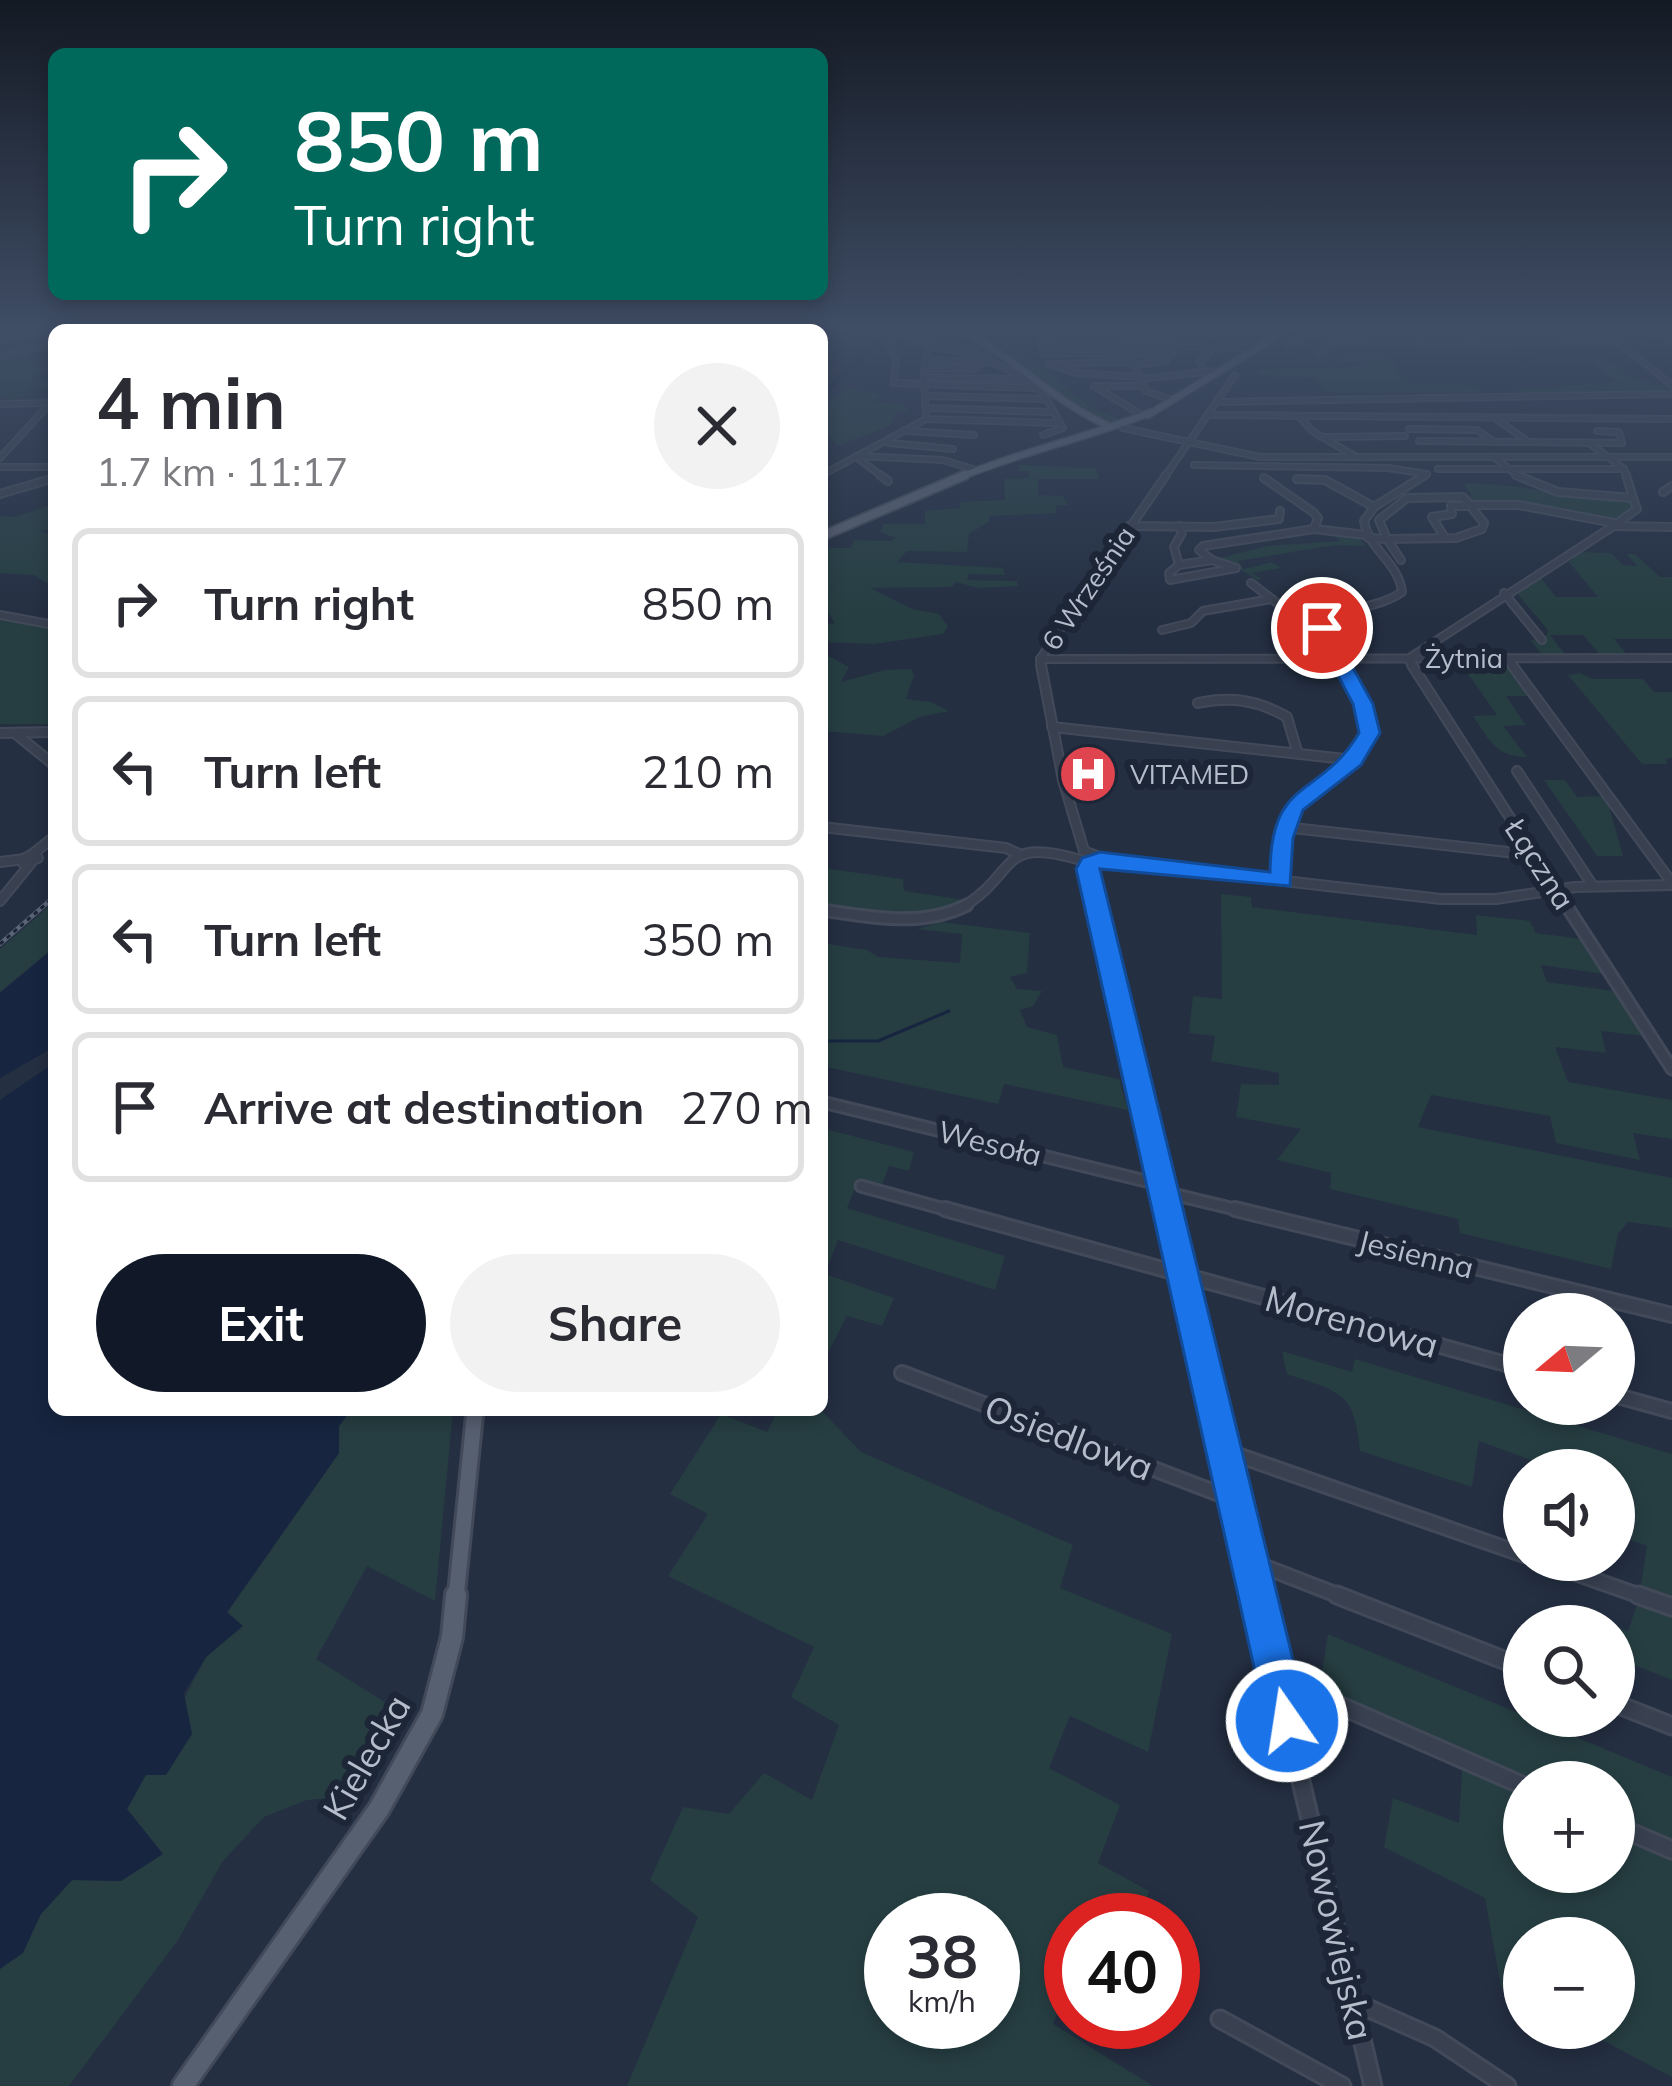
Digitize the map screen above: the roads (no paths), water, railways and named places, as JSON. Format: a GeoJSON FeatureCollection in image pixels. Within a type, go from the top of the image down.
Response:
{"type":"FeatureCollection","features":[{"type":"Feature","properties":{"kind":"main road"},"geometry":{"type":"LineString","coordinates":[[1082,435],[1096,430],[1094,425]]}},
{"type":"Feature","properties":{"kind":"main road"},"geometry":{"type":"LineString","coordinates":[[1110,425],[1118,428]]}},
{"type":"Feature","properties":{"kind":"main road"},"geometry":{"type":"LineString","coordinates":[[1060,440],[1123,425]]}},
{"type":"Feature","properties":{"kind":"main road"},"geometry":{"type":"LineString","coordinates":[[828,533],[976,470],[1060,440],[1118,428]]}},
{"type":"Feature","properties":{"kind":"main road","name":"Kielecka"},"geometry":{"type":"LineString","coordinates":[[183,2086],[379,1809],[432,1714],[452,1637],[474,1416]]}},
{"type":"Feature","properties":{"kind":"street"},"geometry":{"type":"LineString","coordinates":[[0,458],[30,425]]}},
{"type":"Feature","properties":{"kind":"street"},"geometry":{"type":"LineString","coordinates":[[828,472],[916,425]]}},
{"type":"Feature","properties":{"kind":"street"},"geometry":{"type":"LineString","coordinates":[[1043,435],[1063,429],[1057,425]]}},
{"type":"Feature","properties":{"kind":"street","name":"6 Września"},"geometry":{"type":"LineString","coordinates":[[1088,857],[1052,727],[1040,659],[1200,425]]}},
{"type":"Feature","properties":{"kind":"street"},"geometry":{"type":"LineString","coordinates":[[1309,425],[1355,457]]}},
{"type":"Feature","properties":{"kind":"street"},"geometry":{"type":"LineString","coordinates":[[1407,432],[1408,425]]}},
{"type":"Feature","properties":{"kind":"street"},"geometry":{"type":"LineString","coordinates":[[1505,425],[1527,441]]}},
{"type":"Feature","properties":{"kind":"street"},"geometry":{"type":"LineString","coordinates":[[1118,428],[1250,456],[1672,457]]}},
{"type":"Feature","properties":{"kind":"street"},"geometry":{"type":"LineString","coordinates":[[1321,436],[1478,430],[1493,441]]}},
{"type":"Feature","properties":{"kind":"street"},"geometry":{"type":"LineString","coordinates":[[908,431],[974,435]]}},
{"type":"Feature","properties":{"kind":"street"},"geometry":{"type":"LineString","coordinates":[[1419,441],[1622,443],[1618,432],[1597,431]]}},
{"type":"Feature","properties":{"kind":"street"},"geometry":{"type":"LineString","coordinates":[[1407,432],[1432,457]]}},
{"type":"Feature","properties":{"kind":"street"},"geometry":{"type":"LineString","coordinates":[[884,443],[952,449]]}},
{"type":"Feature","properties":{"kind":"street"},"geometry":{"type":"LineString","coordinates":[[1408,659],[1637,509],[1624,469],[1589,443]]}},
{"type":"Feature","properties":{"kind":"street"},"geometry":{"type":"LineString","coordinates":[[857,457],[944,460],[976,470]]}},
{"type":"Feature","properties":{"kind":"street"},"geometry":{"type":"LineString","coordinates":[[857,457],[887,481]]}},
{"type":"Feature","properties":{"kind":"street"},"geometry":{"type":"LineString","coordinates":[[1323,625],[1337,614],[1388,603],[1402,592],[1401,578],[1367,537],[1364,521],[1374,507],[1427,474],[1430,467],[1423,457]]}},
{"type":"Feature","properties":{"kind":"street"},"geometry":{"type":"LineString","coordinates":[[1493,457],[1505,470],[1554,494],[1633,498]]}},
{"type":"Feature","properties":{"kind":"street"},"geometry":{"type":"LineString","coordinates":[[1194,465],[1388,468],[1395,473],[1427,474]]}},
{"type":"Feature","properties":{"kind":"street"},"geometry":{"type":"LineString","coordinates":[[0,467],[48,467]]}},
{"type":"Feature","properties":{"kind":"street"},"geometry":{"type":"LineString","coordinates":[[1438,469],[1624,469]]}},
{"type":"Feature","properties":{"kind":"street"},"geometry":{"type":"LineString","coordinates":[[1264,478],[1280,496],[1313,510],[1318,518],[1315,529]]}},
{"type":"Feature","properties":{"kind":"street"},"geometry":{"type":"LineString","coordinates":[[1297,479],[1326,480],[1374,507]]}},
{"type":"Feature","properties":{"kind":"street"},"geometry":{"type":"LineString","coordinates":[[2,491],[48,480]]}},
{"type":"Feature","properties":{"kind":"street"},"geometry":{"type":"LineString","coordinates":[[1663,492],[1672,487]]}},
{"type":"Feature","properties":{"kind":"street"},"geometry":{"type":"LineString","coordinates":[[1212,560],[1179,566],[1169,573],[1170,580],[1236,568],[1212,560],[1199,548],[1229,542],[1315,529],[1367,537],[1383,538],[1445,538],[1468,536],[1484,526],[1463,497],[1420,496],[1388,509],[1378,520],[1383,538],[1401,560]]}},
{"type":"Feature","properties":{"kind":"street"},"geometry":{"type":"LineString","coordinates":[[1445,538],[1431,518],[1452,514],[1448,507],[1519,505],[1613,525],[1672,527]]}},
{"type":"Feature","properties":{"kind":"street"},"geometry":{"type":"LineString","coordinates":[[1129,526],[1208,527],[1277,519],[1283,516],[1280,511]]}},
{"type":"Feature","properties":{"kind":"street"},"geometry":{"type":"LineString","coordinates":[[1179,566],[1174,547],[1182,533],[1180,526]]}},
{"type":"Feature","properties":{"kind":"street"},"geometry":{"type":"LineString","coordinates":[[1208,527],[1229,542]]}},
{"type":"Feature","properties":{"kind":"street"},"geometry":{"type":"LineString","coordinates":[[1251,584],[1294,616],[1323,625]]}},
{"type":"Feature","properties":{"kind":"street"},"geometry":{"type":"LineString","coordinates":[[1504,593],[1542,640]]}},
{"type":"Feature","properties":{"kind":"street"},"geometry":{"type":"LineString","coordinates":[[1162,630],[1191,622],[1208,609],[1271,598]]}},
{"type":"Feature","properties":{"kind":"street"},"geometry":{"type":"LineString","coordinates":[[0,615],[48,624]]}},
{"type":"Feature","properties":{"kind":"street"},"geometry":{"type":"LineString","coordinates":[[1282,881],[1284,827],[1299,800],[1354,760],[1366,743],[1369,720],[1323,625]]}},
{"type":"Feature","properties":{"kind":"street"},"geometry":{"type":"LineString","coordinates":[[1293,639],[1304,659]]}},
{"type":"Feature","properties":{"kind":"street"},"geometry":{"type":"LineString","coordinates":[[1507,658],[1672,884]]}},
{"type":"Feature","properties":{"kind":"street","name":"Żytnia"},"geometry":{"type":"LineString","coordinates":[[1040,659],[1672,658]]}},
{"type":"Feature","properties":{"kind":"street","name":"Łączna"},"geometry":{"type":"LineString","coordinates":[[1408,659],[1672,1069]]}},
{"type":"Feature","properties":{"kind":"street"},"geometry":{"type":"LineString","coordinates":[[1198,704],[1240,698],[1277,710],[1287,718],[1297,751]]}},
{"type":"Feature","properties":{"kind":"street"},"geometry":{"type":"LineString","coordinates":[[1052,727],[1354,760]]}},
{"type":"Feature","properties":{"kind":"street"},"geometry":{"type":"LineString","coordinates":[[5,733],[48,730]]}},
{"type":"Feature","properties":{"kind":"street"},"geometry":{"type":"LineString","coordinates":[[5,733],[48,761]]}},
{"type":"Feature","properties":{"kind":"street"},"geometry":{"type":"LineString","coordinates":[[1517,771],[1593,886]]}},
{"type":"Feature","properties":{"kind":"street"},"geometry":{"type":"LineString","coordinates":[[1284,827],[1534,856]]}},
{"type":"Feature","properties":{"kind":"street"},"geometry":{"type":"LineString","coordinates":[[828,828],[1006,848],[1022,854],[1088,857],[1470,901],[1556,889],[1672,884]]}},
{"type":"Feature","properties":{"kind":"street"},"geometry":{"type":"LineString","coordinates":[[0,898],[29,859],[48,845]]}},
{"type":"Feature","properties":{"kind":"street"},"geometry":{"type":"LineString","coordinates":[[828,911],[893,919],[948,913],[982,895],[1004,863],[1022,854]]}},
{"type":"Feature","properties":{"kind":"street","name":"Nowowiejska"},"geometry":{"type":"LineString","coordinates":[[1088,857],[1089,885],[1159,1187],[1373,2086]]}},
{"type":"Feature","properties":{"kind":"street"},"geometry":{"type":"LineString","coordinates":[[0,862],[29,859]]}},
{"type":"Feature","properties":{"kind":"street","name":"Wesoła"},"geometry":{"type":"LineString","coordinates":[[828,1104],[1159,1187]]}},
{"type":"Feature","properties":{"kind":"street","name":"Morenowa"},"geometry":{"type":"LineString","coordinates":[[861,1186],[1503,1364]]}},
{"type":"Feature","properties":{"kind":"street","name":"Jesienna"},"geometry":{"type":"LineString","coordinates":[[1159,1187],[1672,1315]]}},
{"type":"Feature","properties":{"kind":"street","name":"Osiedlowa"},"geometry":{"type":"LineString","coordinates":[[902,1373],[1235,1500]]}},
{"type":"Feature","properties":{"kind":"street"},"geometry":{"type":"LineString","coordinates":[[1635,1401],[1672,1411]]}},
{"type":"Feature","properties":{"kind":"street"},"geometry":{"type":"LineString","coordinates":[[1223,1450],[1503,1548]]}},
{"type":"Feature","properties":{"kind":"street"},"geometry":{"type":"LineString","coordinates":[[1249,1561],[1503,1660]]}},
{"type":"Feature","properties":{"kind":"street"},"geometry":{"type":"LineString","coordinates":[[1598,1581],[1672,1607]]}},
{"type":"Feature","properties":{"kind":"street"},"geometry":{"type":"LineString","coordinates":[[1277,1678],[1503,1777]]}},
{"type":"Feature","properties":{"kind":"street"},"geometry":{"type":"LineString","coordinates":[[1635,1711],[1672,1726]]}},
{"type":"Feature","properties":{"kind":"street"},"geometry":{"type":"LineString","coordinates":[[1635,1834],[1672,1850]]}},
{"type":"Feature","properties":{"kind":"street"},"geometry":{"type":"LineString","coordinates":[[1354,2002],[1435,2038],[1507,2086]]}},
{"type":"Feature","properties":{"kind":"street"},"geometry":{"type":"LineString","coordinates":[[1220,2019],[1342,2086]]}},
{"type":"Feature","properties":{"kind":"water"},"geometry":{"type":"Polygon","coordinates":[[[48,953],[48,1050],[0,1078],[0,993],[48,953]]]}},
{"type":"Feature","properties":{"kind":"water"},"geometry":{"type":"Polygon","coordinates":[[[48,1067],[48,1416],[346,1416],[339,1426],[339,1453],[227,1612],[243,1626],[206,1657],[184,1693],[192,1734],[166,1775],[146,1775],[127,1809],[163,1854],[121,1881],[72,1880],[41,1914],[23,1953],[0,1969],[0,1100],[48,1067]]]}},
{"type":"Feature","properties":{"kind":"waterway"},"geometry":{"type":"LineString","coordinates":[[828,1041],[878,1041],[949,1011]]}},
{"type":"Feature","properties":{"kind":"railway"},"geometry":{"type":"LineString","coordinates":[[0,944],[48,902]]}},
{"type":"Feature","properties":{"kind":"place","name":"VITAMED"},"geometry":{"type":"Point","coordinates":[1088,774]}}]}
